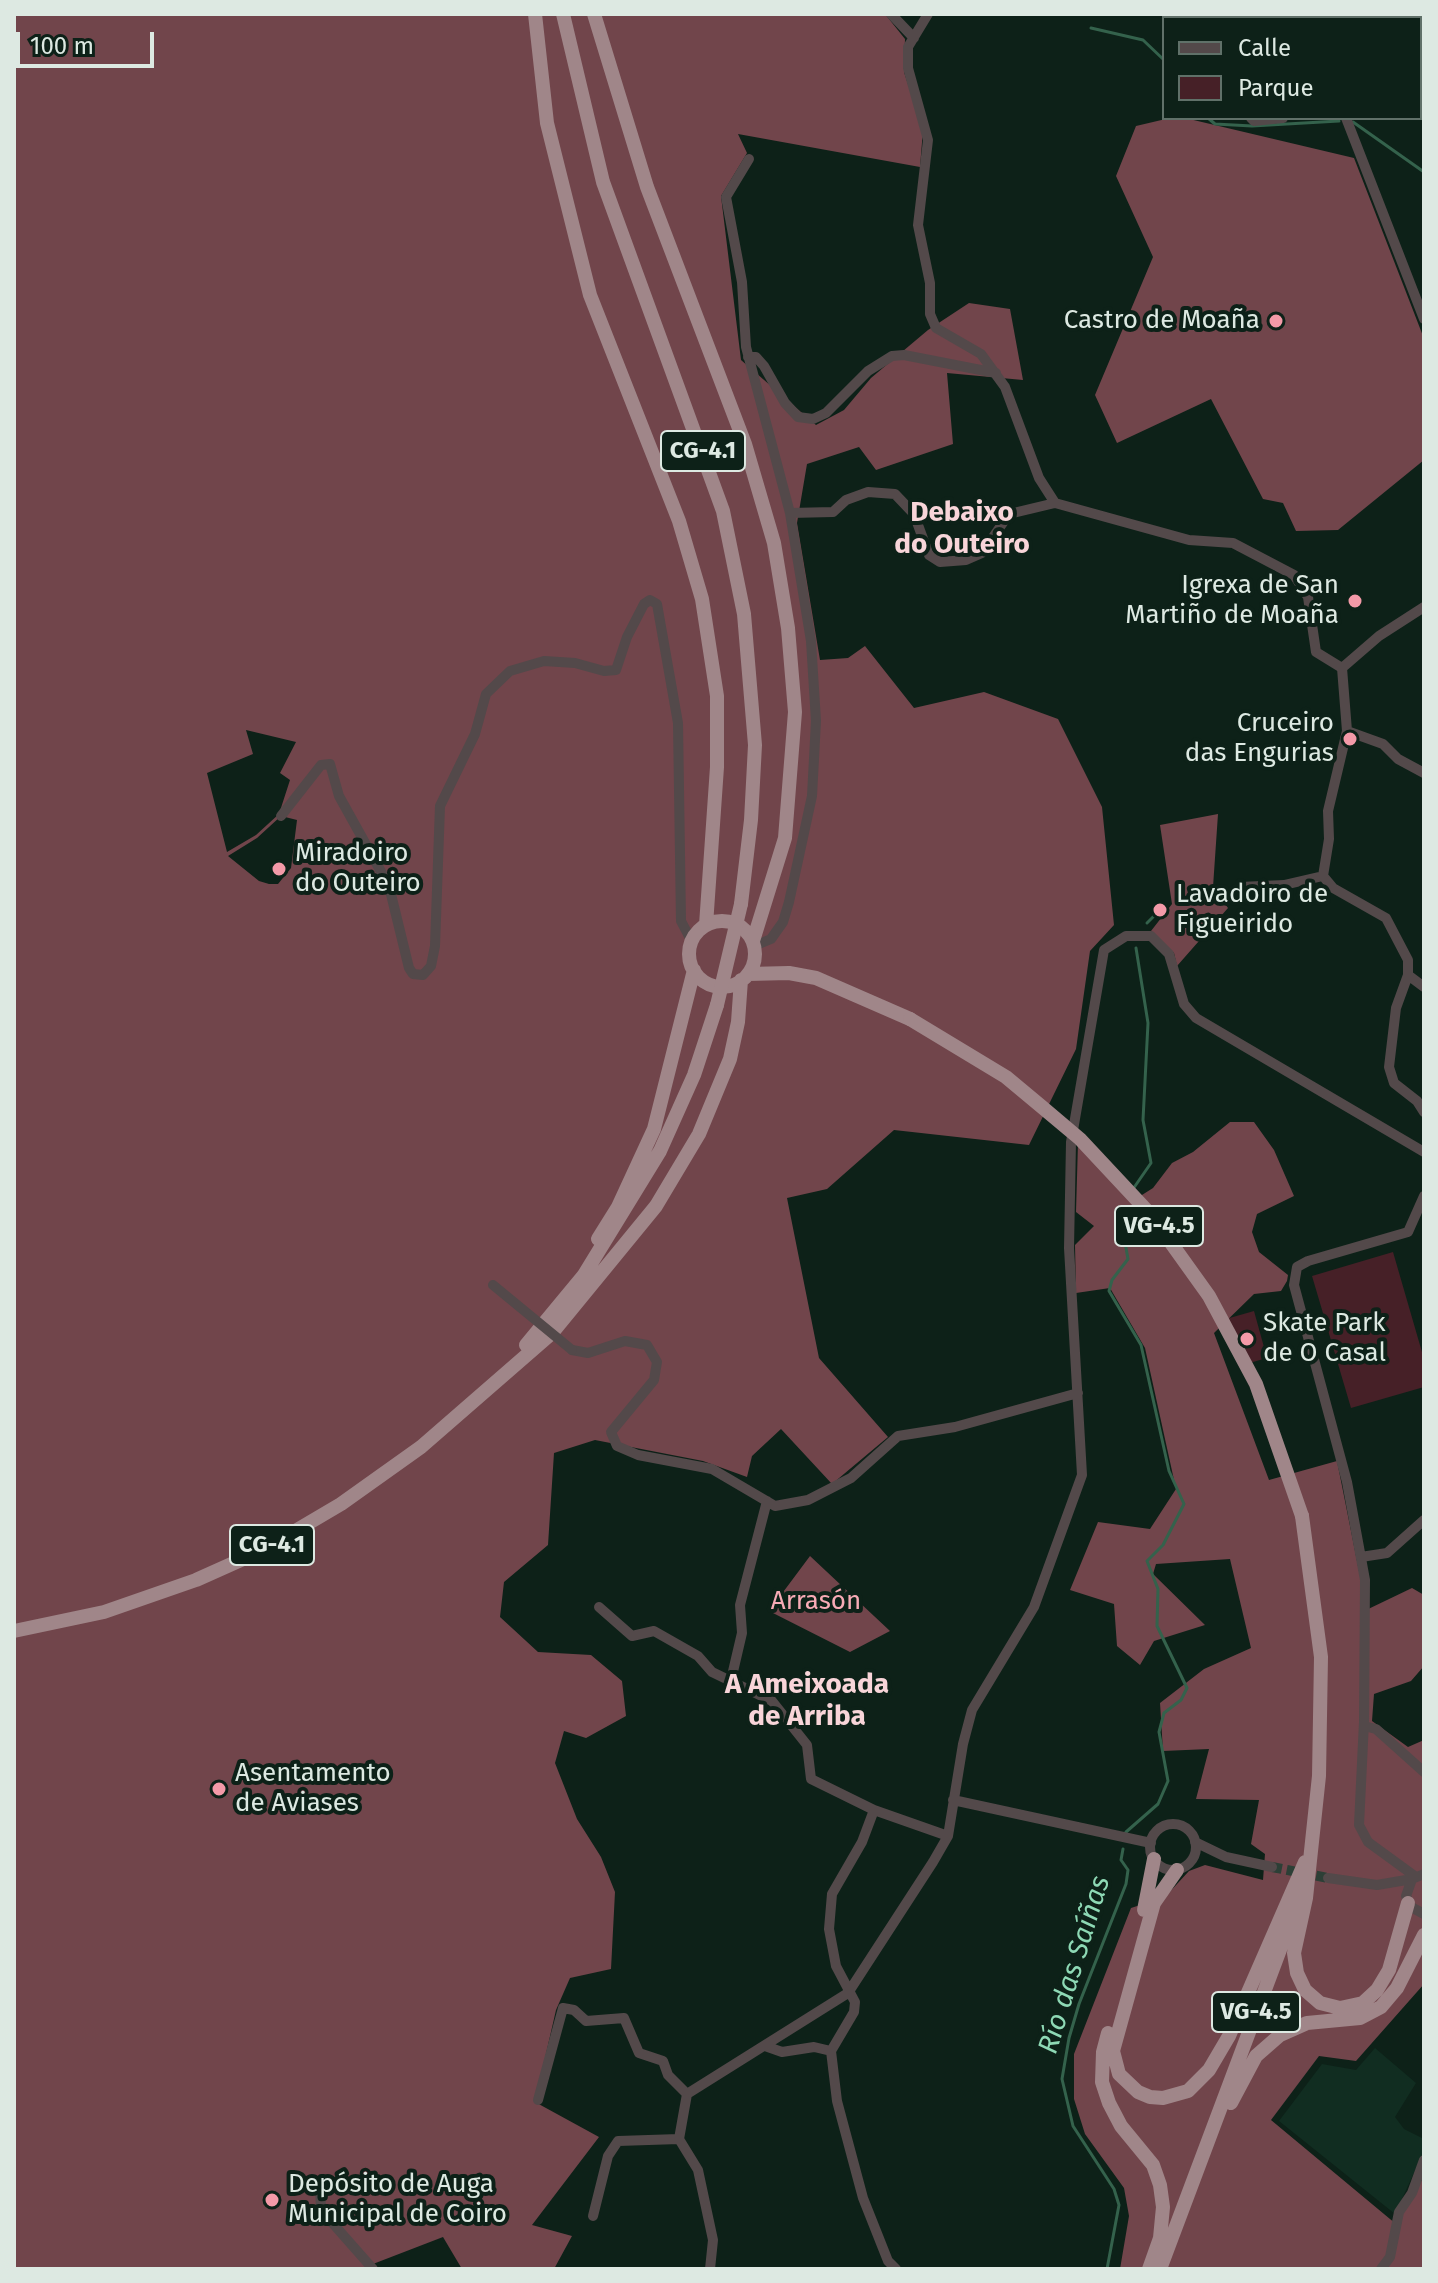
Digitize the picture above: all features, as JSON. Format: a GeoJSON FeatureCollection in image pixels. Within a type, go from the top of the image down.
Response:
{"type":"FeatureCollection","features":[{"type":"Feature","properties":{"kind":"highway"},"geometry":{"type":"LineString","coordinates":[[535,14],[547,123],[590,295],[679,521],[702,599],[717,696],[717,767],[706,925],[692,942],[690,961],[694,970],[715,986],[745,977],[789,973]]}},
{"type":"Feature","properties":{"kind":"highway","name":"CG-4.1"},"geometry":{"type":"LineString","coordinates":[[14,1631],[104,1612],[196,1580],[263,1550],[341,1504],[421,1447],[492,1385],[545,1323],[617,1227],[660,1151],[694,1075],[717,1005],[741,904],[751,820],[755,745],[744,614],[718,496],[603,182],[563,14]]}},
{"type":"Feature","properties":{"kind":"highway"},"geometry":{"type":"LineString","coordinates":[[492,1385],[552,1333],[656,1206],[699,1134],[730,1059],[759,912],[785,838],[795,712],[788,628],[774,543],[745,444],[647,187],[594,14]]}},
{"type":"Feature","properties":{"kind":"highway"},"geometry":{"type":"LineString","coordinates":[[706,925],[728,921],[738,925],[754,947],[789,973]]}},
{"type":"Feature","properties":{"kind":"highway"},"geometry":{"type":"LineString","coordinates":[[545,1323],[618,1207],[654,1129],[694,970]]}},
{"type":"Feature","properties":{"kind":"highway","name":"VG-4.5"},"geometry":{"type":"LineString","coordinates":[[789,973],[836,984],[910,1019],[959,1047],[1030,1097],[1080,1139],[1151,1215],[1209,1296],[1256,1384],[1302,1516],[1321,1657],[1321,1734],[1314,1818],[1287,1931],[1160,2269]]}},
{"type":"Feature","properties":{"kind":"highway"},"geometry":{"type":"LineString","coordinates":[[1314,1818],[1306,1898],[1294,1953],[1297,1973],[1305,1990],[1320,2003],[1340,2008],[1363,2003],[1377,1990],[1389,1970],[1407,1902]]}},
{"type":"Feature","properties":{"kind":"highway"},"geometry":{"type":"LineString","coordinates":[[1149,2269],[1160,2238],[1163,2207],[1160,2185],[1153,2165],[1121,2126],[1102,2082],[1103,2052],[1152,1880],[1154,1859]]}},
{"type":"Feature","properties":{"kind":"highway"},"geometry":{"type":"LineString","coordinates":[[1184,1866],[1154,1903],[1113,2051],[1119,2074],[1138,2092],[1150,2097],[1163,2098],[1188,2091],[1209,2070],[1236,2022],[1305,1862]]}},
{"type":"Feature","properties":{"kind":"highway"},"geometry":{"type":"LineString","coordinates":[[1202,2160],[1245,2073],[1268,2044],[1307,2023],[1360,2018],[1381,2007],[1397,1988],[1424,1935]]}},
{"type":"Feature","properties":{"kind":"street"},"geometry":{"type":"LineString","coordinates":[[891,14],[914,38]]}},
{"type":"Feature","properties":{"kind":"street"},"geometry":{"type":"LineString","coordinates":[[928,14],[908,47],[908,68],[928,140],[918,225],[930,283],[930,314],[936,328],[981,354],[996,373],[1005,387],[1039,478],[1055,503]]}},
{"type":"Feature","properties":{"kind":"street"},"geometry":{"type":"LineString","coordinates":[[1347,120],[1424,319]]}},
{"type":"Feature","properties":{"kind":"street"},"geometry":{"type":"LineString","coordinates":[[749,159],[726,197],[742,282],[748,357],[790,513],[811,641],[816,721],[812,796],[783,922],[771,939],[754,947]]}},
{"type":"Feature","properties":{"kind":"street"},"geometry":{"type":"LineString","coordinates":[[748,357],[756,357],[764,366],[785,403],[798,417],[813,419],[826,413],[868,371],[892,356],[904,355],[996,373]]}},
{"type":"Feature","properties":{"kind":"street"},"geometry":{"type":"LineString","coordinates":[[790,513],[833,512],[846,500],[868,492],[895,494],[914,514],[929,555],[940,562],[966,560],[982,553],[1009,514],[1055,503],[1189,540],[1233,543],[1296,573],[1308,597],[1316,652],[1342,668]]}},
{"type":"Feature","properties":{"kind":"street"},"geometry":{"type":"LineString","coordinates":[[281,816],[321,765],[330,764],[339,796],[389,886],[409,968],[413,974],[423,975],[431,966],[435,946],[440,806],[470,748],[486,694],[510,671],[544,661],[575,663],[604,671],[616,670],[627,637],[644,604],[650,600],[657,604],[678,723],[681,921],[692,942]]}},
{"type":"Feature","properties":{"kind":"street"},"geometry":{"type":"LineString","coordinates":[[1342,668],[1379,636],[1424,607]]}},
{"type":"Feature","properties":{"kind":"street"},"geometry":{"type":"LineString","coordinates":[[1342,668],[1347,731],[1328,811],[1329,839],[1323,876],[1333,888],[1386,918],[1408,960],[1408,975],[1396,1008],[1389,1067],[1394,1083],[1417,1101],[1424,1112]]}},
{"type":"Feature","properties":{"kind":"street"},"geometry":{"type":"LineString","coordinates":[[1347,731],[1383,744],[1398,759],[1424,773]]}},
{"type":"Feature","properties":{"kind":"street"},"geometry":{"type":"LineString","coordinates":[[1240,887],[1284,885],[1323,876]]}},
{"type":"Feature","properties":{"kind":"street"},"geometry":{"type":"LineString","coordinates":[[710,2269],[713,2240],[698,2170],[679,2139],[687,2094],[848,1993],[948,1836],[972,1710],[1034,1607],[1082,1475],[1069,1248],[1071,1142],[1097,975],[1104,950],[1126,936],[1151,936],[1169,954],[1184,1004],[1196,1018],[1424,1152]]}},
{"type":"Feature","properties":{"kind":"street"},"geometry":{"type":"LineString","coordinates":[[1408,975],[1424,987]]}},
{"type":"Feature","properties":{"kind":"street"},"geometry":{"type":"LineString","coordinates":[[1417,1877],[1368,1842],[1359,1825],[1366,1640],[1361,1557],[1347,1482],[1294,1285],[1297,1267],[1408,1232],[1424,1196]]}},
{"type":"Feature","properties":{"kind":"street"},"geometry":{"type":"LineString","coordinates":[[493,1285],[572,1350],[588,1353],[625,1341],[647,1345],[657,1362],[654,1380],[611,1432],[617,1446],[638,1455],[712,1469],[775,1506],[808,1500],[851,1478],[898,1436],[955,1427],[1078,1393]]}},
{"type":"Feature","properties":{"kind":"street"},"geometry":{"type":"LineString","coordinates":[[731,1680],[742,1633],[740,1605],[767,1501]]}},
{"type":"Feature","properties":{"kind":"street"},"geometry":{"type":"LineString","coordinates":[[1361,1557],[1387,1553],[1424,1520]]}},
{"type":"Feature","properties":{"kind":"street"},"geometry":{"type":"LineString","coordinates":[[599,1607],[632,1636],[654,1631],[698,1656],[712,1672],[772,1701],[807,1745],[811,1779],[874,1810],[948,1836]]}},
{"type":"Feature","properties":{"kind":"street"},"geometry":{"type":"LineString","coordinates":[[1364,1726],[1376,1729],[1424,1772]]}},
{"type":"Feature","properties":{"kind":"street"},"geometry":{"type":"LineString","coordinates":[[953,1800],[1151,1843]]}},
{"type":"Feature","properties":{"kind":"street"},"geometry":{"type":"LineString","coordinates":[[874,1810],[862,1842],[832,1894],[829,1929],[836,1966],[855,2002],[854,2012],[831,2051],[837,2101],[863,2198],[892,2265]]}},
{"type":"Feature","properties":{"kind":"street"},"geometry":{"type":"LineString","coordinates":[[1226,1857],[1164,1868],[1154,1859],[1151,1843],[1159,1830],[1173,1825],[1187,1829],[1195,1842],[1226,1857],[1272,1867]]}},
{"type":"Feature","properties":{"kind":"street"},"geometry":{"type":"LineString","coordinates":[[1184,1866],[1195,1842]]}},
{"type":"Feature","properties":{"kind":"street"},"geometry":{"type":"LineString","coordinates":[[1328,1878],[1377,1885],[1417,1877]]}},
{"type":"Feature","properties":{"kind":"street"},"geometry":{"type":"LineString","coordinates":[[1407,1902],[1406,1890],[1417,1877]]}},
{"type":"Feature","properties":{"kind":"street"},"geometry":{"type":"LineString","coordinates":[[1377,1885],[1424,1914]]}},
{"type":"Feature","properties":{"kind":"street"},"geometry":{"type":"LineString","coordinates":[[538,2100],[563,2008],[574,2010],[586,2021],[624,2018],[639,2053],[663,2061],[668,2075],[687,2094]]}},
{"type":"Feature","properties":{"kind":"street"},"geometry":{"type":"LineString","coordinates":[[765,2046],[782,2052],[814,2047],[831,2051]]}},
{"type":"Feature","properties":{"kind":"street"},"geometry":{"type":"LineString","coordinates":[[593,2216],[608,2156],[618,2141],[679,2139]]}},
{"type":"Feature","properties":{"kind":"street"},"geometry":{"type":"LineString","coordinates":[[1381,2269],[1390,2257],[1399,2212],[1412,2193],[1424,2160]]}},
{"type":"Feature","properties":{"kind":"street"},"geometry":{"type":"LineString","coordinates":[[320,2187],[321,2210],[373,2269]]}},
{"type":"Feature","properties":{"kind":"shaded area"},"geometry":{"type":"Polygon","coordinates":[[[1375,2048],[1416,2083],[1395,2117],[1404,2129],[1424,2139],[1424,2151],[1395,2214],[1279,2121],[1322,2064],[1356,2070],[1375,2048]]]}},
{"type":"Feature","properties":{"kind":"green space"},"geometry":{"type":"Polygon","coordinates":[[[14,14],[885,14],[905,39],[904,72],[923,130],[920,167],[738,134],[747,153],[721,196],[741,360],[816,425],[844,410],[871,378],[928,330],[969,303],[1010,309],[1023,380],[947,373],[953,444],[876,470],[859,447],[807,464],[797,523],[820,660],[848,658],[865,646],[914,708],[984,692],[1058,719],[1102,807],[1114,925],[1090,951],[1076,1049],[1029,1145],[894,1130],[827,1189],[787,1198],[819,1358],[888,1437],[832,1484],[781,1429],[752,1456],[747,1477],[703,1461],[595,1440],[554,1453],[548,1545],[504,1582],[500,1617],[538,1652],[591,1655],[622,1681],[626,1716],[586,1738],[564,1731],[555,1763],[577,1819],[601,1857],[615,1892],[611,1969],[570,1978],[556,2010],[535,2102],[599,2137],[532,2225],[572,2236],[554,2269],[462,2269],[443,2237],[360,2269],[14,2269],[14,14]],[[246,730],[253,754],[207,773],[227,852],[256,835],[279,814],[290,780],[280,773],[296,742],[246,730]],[[281,816],[257,838],[228,856],[259,881],[269,884],[278,884],[291,868],[297,820],[281,816]]]}},
{"type":"Feature","properties":{"kind":"green space"},"geometry":{"type":"Polygon","coordinates":[[[1162,120],[1193,120],[1354,158],[1423,336],[1424,460],[1338,530],[1296,531],[1283,503],[1263,499],[1211,399],[1117,443],[1095,395],[1153,257],[1116,176],[1136,126],[1162,120]]]}},
{"type":"Feature","properties":{"kind":"green space"},"geometry":{"type":"Polygon","coordinates":[[[1218,814],[1213,887],[1228,908],[1177,966],[1174,953],[1151,931],[1172,904],[1160,825],[1218,814]]]}},
{"type":"Feature","properties":{"kind":"green space"},"geometry":{"type":"Polygon","coordinates":[[[1230,1122],[1254,1122],[1274,1150],[1294,1196],[1257,1214],[1252,1232],[1259,1252],[1288,1275],[1287,1281],[1281,1291],[1254,1294],[1214,1333],[1269,1480],[1337,1461],[1361,1581],[1362,1612],[1412,1588],[1424,1595],[1424,1666],[1411,1681],[1374,1694],[1372,1721],[1408,1747],[1424,1740],[1424,1984],[1356,2061],[1319,2056],[1271,2120],[1396,2224],[1424,2176],[1424,2269],[1120,2269],[1129,2216],[1124,2188],[1085,2134],[1074,2099],[1074,2054],[1131,1908],[1165,1897],[1189,1871],[1205,1865],[1263,1880],[1265,1854],[1251,1844],[1259,1800],[1196,1799],[1209,1749],[1163,1751],[1160,1703],[1204,1669],[1251,1648],[1230,1559],[1156,1564],[1153,1574],[1205,1625],[1154,1641],[1140,1665],[1117,1646],[1114,1604],[1070,1590],[1098,1522],[1150,1529],[1176,1489],[1145,1348],[1110,1288],[1076,1293],[1075,1245],[1094,1226],[1076,1212],[1078,1143],[1134,1200],[1153,1188],[1172,1163],[1193,1152],[1230,1122]]]}},
{"type":"Feature","properties":{"kind":"green space"},"geometry":{"type":"Polygon","coordinates":[[[1393,1252],[1424,1359],[1424,1387],[1351,1408],[1312,1276],[1393,1252]]]}},
{"type":"Feature","properties":{"kind":"green space","name":"Skate Park de O Casal"},"geometry":{"type":"Polygon","coordinates":[[[1254,1311],[1267,1358],[1239,1366],[1226,1319],[1254,1311]]]}},
{"type":"Feature","properties":{"kind":"green space","name":"Arrasón"},"geometry":{"type":"Polygon","coordinates":[[[810,1556],[890,1631],[850,1652],[769,1611],[810,1556]]]}},
{"type":"Feature","properties":{"kind":"waterway"},"geometry":{"type":"LineString","coordinates":[[1091,28],[1143,40],[1162,58]]}},
{"type":"Feature","properties":{"kind":"waterway"},"geometry":{"type":"LineString","coordinates":[[1210,120],[1215,124],[1252,126],[1339,121]]}},
{"type":"Feature","properties":{"kind":"waterway"},"geometry":{"type":"LineString","coordinates":[[1353,122],[1424,172]]}},
{"type":"Feature","properties":{"kind":"waterway","name":"Río das Saíñas"},"geometry":{"type":"LineString","coordinates":[[1147,923],[1155,915]]}},
{"type":"Feature","properties":{"kind":"waterway","name":"Río das Saíñas"},"geometry":{"type":"LineString","coordinates":[[1133,1189],[1151,1163],[1143,1120],[1148,1023],[1136,948]]}},
{"type":"Feature","properties":{"kind":"waterway","name":"Río das Saíñas"},"geometry":{"type":"LineString","coordinates":[[1119,1209],[1128,1259],[1112,1280],[1109,1291],[1141,1345],[1169,1471],[1184,1504],[1163,1545],[1147,1561],[1158,1589],[1157,1626],[1187,1688],[1181,1700],[1164,1713],[1159,1732],[1168,1781],[1158,1804],[1126,1832]]}},
{"type":"Feature","properties":{"kind":"waterway","name":"Río das Saíñas"},"geometry":{"type":"LineString","coordinates":[[1107,2269],[1119,2205],[1114,2189],[1073,2126],[1062,2079],[1079,2004],[1126,1884],[1128,1870],[1121,1860],[1123,1849]]}},
{"type":"Feature","properties":{"kind":"tunnel"},"geometry":{"type":"LineString","coordinates":[[1272,1867],[1328,1878]]}},
{"type":"Feature","properties":{"kind":"place","name":"Castro de Moaña"},"geometry":{"type":"Point","coordinates":[1276,321]}},
{"type":"Feature","properties":{"kind":"place","name":"Igrexa de San Martiño de Moaña"},"geometry":{"type":"Point","coordinates":[1355,601]}},
{"type":"Feature","properties":{"kind":"place","name":"Cruceiro das Engurias"},"geometry":{"type":"Point","coordinates":[1350,739]}},
{"type":"Feature","properties":{"kind":"place","name":"Miradoiro do Outeiro"},"geometry":{"type":"Point","coordinates":[279,869]}},
{"type":"Feature","properties":{"kind":"place","name":"Lavadoiro de Figueirido"},"geometry":{"type":"Point","coordinates":[1160,910]}},
{"type":"Feature","properties":{"kind":"place","name":"Skate Park de O Casal"},"geometry":{"type":"Point","coordinates":[1247,1339]}},
{"type":"Feature","properties":{"kind":"place","name":"Asentamento de Aviases"},"geometry":{"type":"Point","coordinates":[219,1789]}},
{"type":"Feature","properties":{"kind":"place","name":"Depósito de Auga Municipal de Coiro"},"geometry":{"type":"Point","coordinates":[272,2200]}},
{"type":"Feature","properties":{"kind":"district","name":"Debaixo do Outeiro"},"geometry":{"type":"Point","coordinates":[962,529]}},
{"type":"Feature","properties":{"kind":"district","name":"A Ameixoada de Arriba"},"geometry":{"type":"Point","coordinates":[807,1701]}}]}
